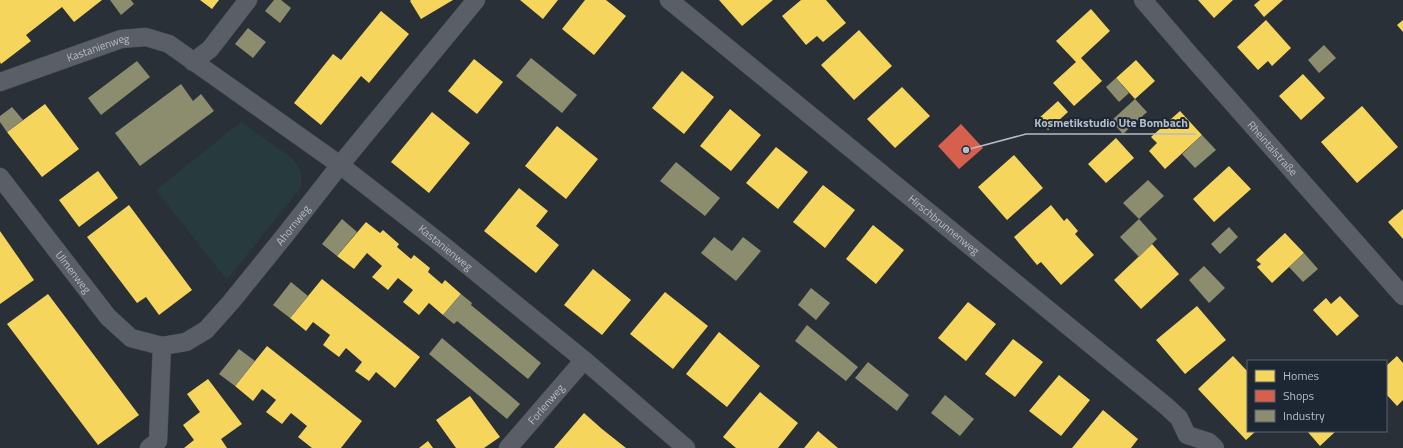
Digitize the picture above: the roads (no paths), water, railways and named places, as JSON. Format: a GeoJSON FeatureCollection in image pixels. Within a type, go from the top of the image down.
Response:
{"type":"FeatureCollection","features":[{"type":"Feature","properties":{"kind":"street"},"geometry":{"type":"LineString","coordinates":[[193,62],[210,49],[248,0]]}},
{"type":"Feature","properties":{"kind":"street","name":"Ahornweg"},"geometry":{"type":"LineString","coordinates":[[162,346],[186,342],[206,330],[231,302],[340,165],[476,0]]}},
{"type":"Feature","properties":{"kind":"street","name":"Hirschbrunnenweg"},"geometry":{"type":"LineString","coordinates":[[669,0],[1166,406],[1179,418],[1184,441],[1209,442],[1215,448]]}},
{"type":"Feature","properties":{"kind":"street","name":"Rheintalstraße"},"geometry":{"type":"LineString","coordinates":[[1143,0],[1194,61],[1403,296]]}},
{"type":"Feature","properties":{"kind":"street","name":"Kastanienweg"},"geometry":{"type":"LineString","coordinates":[[0,82],[122,39],[146,37],[169,44],[340,165],[439,242],[584,360],[686,448]]}},
{"type":"Feature","properties":{"kind":"street","name":"Ulmenweg"},"geometry":{"type":"LineString","coordinates":[[0,177],[108,317],[131,338],[162,346]]}},
{"type":"Feature","properties":{"kind":"street"},"geometry":{"type":"LineString","coordinates":[[149,448],[158,441],[162,346]]}},
{"type":"Feature","properties":{"kind":"street","name":"Forlenweg"},"geometry":{"type":"LineString","coordinates":[[508,448],[584,360]]}},
{"type":"Feature","properties":{"kind":"place","name":"Kosmetikstudio Ute Bombach"},"geometry":{"type":"Point","coordinates":[966,150]}}]}
